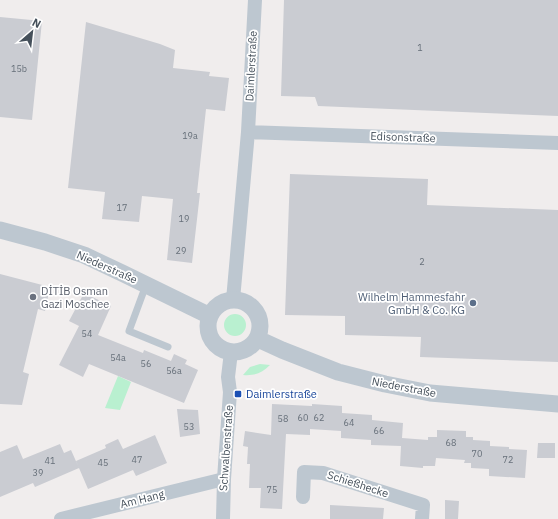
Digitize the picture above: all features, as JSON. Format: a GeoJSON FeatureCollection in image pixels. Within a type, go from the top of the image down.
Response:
{"type":"FeatureCollection","features":[{"type":"Feature","properties":{"kind":"street","name":"Daimlerstraße"},"geometry":{"type":"LineString","coordinates":[[233,300],[248,132],[255,0]]}},
{"type":"Feature","properties":{"kind":"street","name":"Edisonstraße"},"geometry":{"type":"LineString","coordinates":[[248,132],[558,143]]}},
{"type":"Feature","properties":{"kind":"street","name":"Niederstraße"},"geometry":{"type":"LineString","coordinates":[[0,230],[45,242],[84,255],[210,316]]}},
{"type":"Feature","properties":{"kind":"street"},"geometry":{"type":"LineString","coordinates":[[233,300],[242,301],[250,305],[257,312],[261,320],[261,330],[258,339],[246,350],[239,352],[223,350],[211,339],[208,332],[210,316],[217,306],[233,300]]}},
{"type":"Feature","properties":{"kind":"street","name":"Niederstraße"},"geometry":{"type":"LineString","coordinates":[[258,339],[338,372],[385,384],[430,393],[558,404]]}},
{"type":"Feature","properties":{"kind":"street","name":"Schwalbenstraße"},"geometry":{"type":"LineString","coordinates":[[223,519],[224,479],[230,392],[228,377],[231,352]]}},
{"type":"Feature","properties":{"kind":"street","name":"Schießhecke"},"geometry":{"type":"LineString","coordinates":[[302,497],[304,472],[323,473],[423,505],[422,519]]}},
{"type":"Feature","properties":{"kind":"street","name":"Am Hang"},"geometry":{"type":"LineString","coordinates":[[61,519],[224,479]]}},
{"type":"Feature","properties":{"kind":"lane"},"geometry":{"type":"LineString","coordinates":[[146,285],[128,331],[168,347]]}},
{"type":"Feature","properties":{"kind":"green space"},"geometry":{"type":"Polygon","coordinates":[[[235,314],[243,317],[246,325],[243,333],[235,336],[227,333],[224,325],[227,317],[235,314]]]}},
{"type":"Feature","properties":{"kind":"green space"},"geometry":{"type":"Polygon","coordinates":[[[260,364],[270,365],[258,373],[243,375],[250,367],[260,364]]]}},
{"type":"Feature","properties":{"kind":"green space"},"geometry":{"type":"Polygon","coordinates":[[[118,376],[131,382],[120,410],[105,408],[118,376]]]}},
{"type":"Feature","properties":{"kind":"building"},"geometry":{"type":"Polygon","coordinates":[[[284,0],[558,0],[558,116],[318,106],[315,97],[281,96],[284,0]]]}},
{"type":"Feature","properties":{"kind":"building"},"geometry":{"type":"Polygon","coordinates":[[[0,17],[42,21],[32,120],[0,117],[0,17]]]}},
{"type":"Feature","properties":{"kind":"building"},"geometry":{"type":"Polygon","coordinates":[[[86,22],[160,44],[175,50],[173,68],[210,72],[209,76],[229,78],[225,111],[206,109],[197,193],[200,193],[192,263],[167,260],[173,199],[142,196],[139,222],[102,219],[105,192],[68,188],[86,22]]]}},
{"type":"Feature","properties":{"kind":"building"},"geometry":{"type":"Polygon","coordinates":[[[290,174],[428,179],[427,205],[558,210],[558,362],[420,357],[421,337],[345,335],[345,316],[285,315],[290,174]]]}},
{"type":"Feature","properties":{"kind":"building"},"geometry":{"type":"Polygon","coordinates":[[[0,274],[50,287],[45,311],[38,309],[23,372],[29,374],[22,405],[0,404],[0,274]]]}},
{"type":"Feature","properties":{"kind":"building"},"geometry":{"type":"Polygon","coordinates":[[[84,293],[111,306],[98,335],[143,353],[144,350],[171,361],[174,354],[187,360],[185,364],[198,370],[184,403],[89,364],[83,377],[59,365],[79,326],[69,321],[84,293]]]}},
{"type":"Feature","properties":{"kind":"building"},"geometry":{"type":"Polygon","coordinates":[[[272,404],[342,406],[342,413],[372,415],[372,420],[403,423],[402,438],[428,440],[428,437],[437,437],[437,430],[466,431],[466,437],[473,437],[473,440],[490,441],[490,446],[527,450],[525,478],[489,476],[489,469],[471,468],[471,463],[464,463],[465,460],[436,458],[435,466],[423,466],[423,468],[400,466],[401,446],[371,445],[371,440],[341,438],[341,431],[310,429],[310,435],[286,434],[282,509],[260,508],[261,488],[249,488],[250,464],[247,464],[248,447],[243,446],[245,431],[271,435],[272,404]]]}},
{"type":"Feature","properties":{"kind":"building"},"geometry":{"type":"Polygon","coordinates":[[[177,409],[198,410],[200,434],[180,437],[177,409]]]}},
{"type":"Feature","properties":{"kind":"building"},"geometry":{"type":"Polygon","coordinates":[[[155,435],[167,463],[136,476],[133,470],[88,489],[76,461],[106,448],[105,445],[118,439],[123,449],[155,435]]]}},
{"type":"Feature","properties":{"kind":"building"},"geometry":{"type":"Polygon","coordinates":[[[538,443],[555,443],[555,458],[537,458],[538,443]]]}},
{"type":"Feature","properties":{"kind":"building"},"geometry":{"type":"Polygon","coordinates":[[[60,444],[64,453],[71,450],[79,468],[35,487],[33,483],[0,497],[0,452],[17,445],[23,459],[60,444]]]}},
{"type":"Feature","properties":{"kind":"building"},"geometry":{"type":"Polygon","coordinates":[[[445,500],[459,501],[458,519],[445,519],[445,500]]]}},
{"type":"Feature","properties":{"kind":"building"},"geometry":{"type":"Polygon","coordinates":[[[330,505],[384,508],[383,519],[330,519],[330,505]]]}},
{"type":"Feature","properties":{"kind":"place","name":"DİTİB Osman Gazi Moschee"},"geometry":{"type":"Point","coordinates":[33,297]}},
{"type":"Feature","properties":{"kind":"place","name":"Wilhelm Hammesfahr GmbH & Co. KG"},"geometry":{"type":"Point","coordinates":[473,303]}},
{"type":"Feature","properties":{"kind":"place","name":"Daimlerstraße"},"geometry":{"type":"Point","coordinates":[238,394]}}]}
